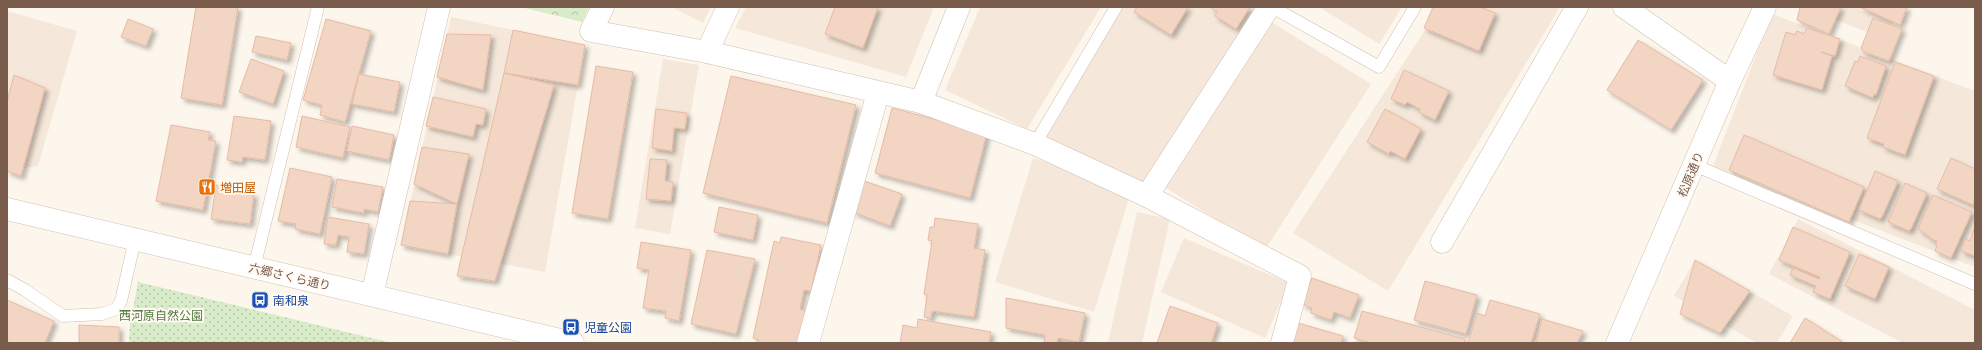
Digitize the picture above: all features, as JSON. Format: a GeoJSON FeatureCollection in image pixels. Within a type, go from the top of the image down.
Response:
{"type":"FeatureCollection","features":[{"type":"Feature","properties":{"kind":"street"},"geometry":{"type":"LineString","coordinates":[[372,295],[439,7]]}},
{"type":"Feature","properties":{"kind":"street"},"geometry":{"type":"LineString","coordinates":[[603,7],[591,32],[707,52],[921,102],[1035,144],[1147,196],[1300,276],[1282,343]]}},
{"type":"Feature","properties":{"kind":"street"},"geometry":{"type":"LineString","coordinates":[[707,52],[728,7]]}},
{"type":"Feature","properties":{"kind":"street"},"geometry":{"type":"LineString","coordinates":[[921,102],[958,7]]}},
{"type":"Feature","properties":{"kind":"street"},"geometry":{"type":"LineString","coordinates":[[1147,196],[1270,7]]}},
{"type":"Feature","properties":{"kind":"street"},"geometry":{"type":"LineString","coordinates":[[1442,242],[1577,7]]}},
{"type":"Feature","properties":{"kind":"street"},"geometry":{"type":"LineString","coordinates":[[1624,7],[1730,81]]}},
{"type":"Feature","properties":{"kind":"street","name":"松原通り"},"geometry":{"type":"LineString","coordinates":[[1617,343],[1730,81],[1765,7]]}},
{"type":"Feature","properties":{"kind":"street"},"geometry":{"type":"LineString","coordinates":[[808,343],[878,93]]}},
{"type":"Feature","properties":{"kind":"street","name":"六郷さくら通り"},"geometry":{"type":"LineString","coordinates":[[7,209],[573,343]]}},
{"type":"Feature","properties":{"kind":"lane"},"geometry":{"type":"LineString","coordinates":[[254,268],[318,7]]}},
{"type":"Feature","properties":{"kind":"lane"},"geometry":{"type":"LineString","coordinates":[[1035,144],[1116,7]]}},
{"type":"Feature","properties":{"kind":"lane"},"geometry":{"type":"LineString","coordinates":[[1270,7],[1379,67],[1415,7]]}},
{"type":"Feature","properties":{"kind":"lane"},"geometry":{"type":"LineString","coordinates":[[1694,165],[1975,284]]}},
{"type":"Feature","properties":{"kind":"lane"},"geometry":{"type":"LineString","coordinates":[[7,280],[25,290],[63,316],[102,314],[116,309],[121,301],[135,239]]}},
{"type":"Feature","properties":{"kind":"shaded area"},"geometry":{"type":"Polygon","coordinates":[[[671,7],[711,7],[703,23],[671,7]]]}},
{"type":"Feature","properties":{"kind":"shaded area"},"geometry":{"type":"Polygon","coordinates":[[[746,7],[934,7],[906,77],[735,28],[746,7]]]}},
{"type":"Feature","properties":{"kind":"shaded area"},"geometry":{"type":"Polygon","coordinates":[[[980,7],[1101,7],[1027,129],[945,90],[980,7]]]}},
{"type":"Feature","properties":{"kind":"shaded area"},"geometry":{"type":"Polygon","coordinates":[[[1116,7],[1258,7],[1133,197],[1130,195],[1094,312],[995,282],[1033,158],[1108,181],[1034,132],[1116,7]]]}},
{"type":"Feature","properties":{"kind":"shaded area"},"geometry":{"type":"Polygon","coordinates":[[[1319,7],[1402,7],[1379,44],[1319,7]]]}},
{"type":"Feature","properties":{"kind":"shaded area"},"geometry":{"type":"Polygon","coordinates":[[[1440,7],[1560,7],[1388,291],[1293,233],[1440,7]]]}},
{"type":"Feature","properties":{"kind":"shaded area"},"geometry":{"type":"Polygon","coordinates":[[[1804,7],[1900,7],[1886,40],[1804,7]]]}},
{"type":"Feature","properties":{"kind":"shaded area"},"geometry":{"type":"Polygon","coordinates":[[[7,11],[77,31],[38,166],[7,170],[7,11]]]}},
{"type":"Feature","properties":{"kind":"shaded area"},"geometry":{"type":"Polygon","coordinates":[[[1772,14],[1975,91],[1975,267],[1713,166],[1772,14]]]}},
{"type":"Feature","properties":{"kind":"shaded area"},"geometry":{"type":"Polygon","coordinates":[[[451,17],[585,45],[545,272],[401,245],[451,17]]]}},
{"type":"Feature","properties":{"kind":"shaded area"},"geometry":{"type":"Polygon","coordinates":[[[1268,20],[1371,84],[1265,250],[1163,186],[1268,20]]]}},
{"type":"Feature","properties":{"kind":"shaded area"},"geometry":{"type":"Polygon","coordinates":[[[663,59],[699,65],[670,234],[635,228],[663,59]]]}},
{"type":"Feature","properties":{"kind":"shaded area"},"geometry":{"type":"Polygon","coordinates":[[[1137,212],[1170,219],[1142,343],[1108,343],[1137,212]]]}},
{"type":"Feature","properties":{"kind":"shaded area"},"geometry":{"type":"Polygon","coordinates":[[[1798,219],[1975,310],[1975,343],[1903,343],[1769,274],[1798,219]]]}},
{"type":"Feature","properties":{"kind":"shaded area"},"geometry":{"type":"Polygon","coordinates":[[[1184,238],[1289,283],[1265,338],[1161,292],[1184,238]]]}},
{"type":"Feature","properties":{"kind":"shaded area"},"geometry":{"type":"Polygon","coordinates":[[[1695,260],[1793,316],[1777,343],[1757,343],[1674,296],[1695,260]]]}},
{"type":"Feature","properties":{"kind":"green space"},"geometry":{"type":"Polygon","coordinates":[[[521,7],[589,7],[582,22],[521,7]]]}},
{"type":"Feature","properties":{"kind":"green space","name":"西河原自然公園"},"geometry":{"type":"Polygon","coordinates":[[[138,282],[392,343],[129,343],[130,324],[138,282]]]}},
{"type":"Feature","properties":{"kind":"building"},"geometry":{"type":"Polygon","coordinates":[[[196,7],[238,7],[222,105],[181,98],[196,7]]]}},
{"type":"Feature","properties":{"kind":"building"},"geometry":{"type":"Polygon","coordinates":[[[835,7],[878,7],[863,48],[825,34],[835,7]]]}},
{"type":"Feature","properties":{"kind":"building"},"geometry":{"type":"Polygon","coordinates":[[[1137,7],[1188,7],[1171,35],[1134,12],[1137,7]]]}},
{"type":"Feature","properties":{"kind":"building"},"geometry":{"type":"Polygon","coordinates":[[[1210,7],[1250,7],[1236,29],[1215,16],[1217,12],[1210,7]]]}},
{"type":"Feature","properties":{"kind":"building"},"geometry":{"type":"Polygon","coordinates":[[[1433,7],[1480,7],[1495,13],[1479,51],[1424,28],[1433,7]]]}},
{"type":"Feature","properties":{"kind":"building"},"geometry":{"type":"Polygon","coordinates":[[[1800,7],[1841,7],[1829,34],[1797,20],[1800,7]]]}},
{"type":"Feature","properties":{"kind":"building"},"geometry":{"type":"Polygon","coordinates":[[[1860,7],[1907,7],[1900,25],[1860,7]]]}},
{"type":"Feature","properties":{"kind":"building"},"geometry":{"type":"Polygon","coordinates":[[[1873,18],[1902,29],[1889,61],[1864,52],[1861,48],[1873,18]]]}},
{"type":"Feature","properties":{"kind":"building"},"geometry":{"type":"Polygon","coordinates":[[[128,19],[153,29],[146,46],[121,37],[128,19]]]}},
{"type":"Feature","properties":{"kind":"building"},"geometry":{"type":"Polygon","coordinates":[[[326,19],[371,31],[345,122],[320,115],[322,105],[303,100],[326,19]]]}},
{"type":"Feature","properties":{"kind":"building"},"geometry":{"type":"Polygon","coordinates":[[[1807,28],[1840,39],[1835,56],[1821,52],[1832,56],[1822,90],[1773,75],[1786,32],[1795,35],[1797,31],[1804,34],[1807,28]]]}},
{"type":"Feature","properties":{"kind":"building"},"geometry":{"type":"Polygon","coordinates":[[[513,30],[585,45],[578,85],[504,73],[513,30]]]}},
{"type":"Feature","properties":{"kind":"building"},"geometry":{"type":"Polygon","coordinates":[[[447,34],[491,35],[483,90],[437,77],[447,34]]]}},
{"type":"Feature","properties":{"kind":"building"},"geometry":{"type":"Polygon","coordinates":[[[256,36],[291,43],[287,60],[252,52],[256,36]]]}},
{"type":"Feature","properties":{"kind":"building"},"geometry":{"type":"Polygon","coordinates":[[[1638,40],[1703,80],[1671,130],[1607,90],[1638,40]]]}},
{"type":"Feature","properties":{"kind":"building"},"geometry":{"type":"Polygon","coordinates":[[[1860,56],[1886,66],[1876,95],[1874,94],[1873,98],[1845,86],[1855,61],[1858,62],[1860,56]]]}},
{"type":"Feature","properties":{"kind":"building"},"geometry":{"type":"Polygon","coordinates":[[[251,59],[284,71],[273,104],[239,92],[251,59]]]}},
{"type":"Feature","properties":{"kind":"building"},"geometry":{"type":"Polygon","coordinates":[[[1895,62],[1934,76],[1905,155],[1883,147],[1884,144],[1867,138],[1895,62]]]}},
{"type":"Feature","properties":{"kind":"building"},"geometry":{"type":"Polygon","coordinates":[[[596,66],[633,72],[608,219],[572,213],[596,66]]]}},
{"type":"Feature","properties":{"kind":"building"},"geometry":{"type":"Polygon","coordinates":[[[1404,70],[1449,91],[1435,120],[1419,112],[1420,109],[1407,102],[1405,105],[1391,99],[1404,70]]]}},
{"type":"Feature","properties":{"kind":"building"},"geometry":{"type":"Polygon","coordinates":[[[504,73],[554,85],[495,281],[457,276],[504,73]]]}},
{"type":"Feature","properties":{"kind":"building"},"geometry":{"type":"Polygon","coordinates":[[[359,74],[400,82],[394,112],[352,104],[359,74]]]}},
{"type":"Feature","properties":{"kind":"building"},"geometry":{"type":"Polygon","coordinates":[[[14,75],[45,88],[21,176],[7,171],[7,102],[14,75]]]}},
{"type":"Feature","properties":{"kind":"building"},"geometry":{"type":"Polygon","coordinates":[[[731,76],[856,105],[827,223],[703,193],[731,76]]]}},
{"type":"Feature","properties":{"kind":"building"},"geometry":{"type":"Polygon","coordinates":[[[433,97],[486,109],[483,125],[476,124],[473,137],[426,126],[433,97]]]}},
{"type":"Feature","properties":{"kind":"building"},"geometry":{"type":"Polygon","coordinates":[[[892,108],[987,133],[970,198],[875,173],[892,108]]]}},
{"type":"Feature","properties":{"kind":"building"},"geometry":{"type":"Polygon","coordinates":[[[656,109],[687,113],[685,129],[674,128],[672,151],[652,148],[656,109]]]}},
{"type":"Feature","properties":{"kind":"building"},"geometry":{"type":"Polygon","coordinates":[[[1385,109],[1421,129],[1405,159],[1390,151],[1389,154],[1367,142],[1385,109]]]}},
{"type":"Feature","properties":{"kind":"building"},"geometry":{"type":"Polygon","coordinates":[[[234,116],[271,121],[265,160],[243,157],[242,162],[227,160],[234,116]]]}},
{"type":"Feature","properties":{"kind":"building"},"geometry":{"type":"Polygon","coordinates":[[[302,116],[350,127],[343,158],[296,147],[302,116]]]}},
{"type":"Feature","properties":{"kind":"building"},"geometry":{"type":"Polygon","coordinates":[[[171,125],[210,132],[208,140],[216,141],[203,210],[156,201],[171,125]]]}},
{"type":"Feature","properties":{"kind":"building"},"geometry":{"type":"Polygon","coordinates":[[[352,126],[394,135],[389,160],[347,151],[352,126]]]}},
{"type":"Feature","properties":{"kind":"building"},"geometry":{"type":"Polygon","coordinates":[[[1744,135],[1864,187],[1849,222],[1729,170],[1744,135]]]}},
{"type":"Feature","properties":{"kind":"building"},"geometry":{"type":"Polygon","coordinates":[[[422,147],[469,154],[457,204],[414,184],[422,147]]]}},
{"type":"Feature","properties":{"kind":"building"},"geometry":{"type":"Polygon","coordinates":[[[1951,158],[1975,169],[1975,200],[1973,205],[1937,189],[1951,158]]]}},
{"type":"Feature","properties":{"kind":"building"},"geometry":{"type":"Polygon","coordinates":[[[650,159],[667,160],[665,181],[673,182],[671,201],[646,199],[650,159]]]}},
{"type":"Feature","properties":{"kind":"building"},"geometry":{"type":"Polygon","coordinates":[[[290,168],[332,177],[320,234],[295,229],[296,224],[278,221],[290,168]]]}},
{"type":"Feature","properties":{"kind":"building"},"geometry":{"type":"Polygon","coordinates":[[[1875,171],[1898,181],[1880,219],[1859,210],[1875,171]]]}},
{"type":"Feature","properties":{"kind":"building"},"geometry":{"type":"Polygon","coordinates":[[[337,179],[383,187],[378,212],[364,209],[364,213],[332,207],[337,179]]]}},
{"type":"Feature","properties":{"kind":"building"},"geometry":{"type":"Polygon","coordinates":[[[864,181],[902,194],[890,226],[853,212],[864,181]]]}},
{"type":"Feature","properties":{"kind":"building"},"geometry":{"type":"Polygon","coordinates":[[[1905,183],[1927,193],[1909,231],[1888,222],[1905,183]]]}},
{"type":"Feature","properties":{"kind":"building"},"geometry":{"type":"Polygon","coordinates":[[[216,185],[240,188],[240,192],[254,194],[250,224],[211,219],[216,185]]]}},
{"type":"Feature","properties":{"kind":"building"},"geometry":{"type":"Polygon","coordinates":[[[1933,195],[1972,212],[1951,258],[1935,251],[1937,245],[1935,244],[1937,241],[1930,239],[1930,237],[1918,229],[1933,195]]]}},
{"type":"Feature","properties":{"kind":"building"},"geometry":{"type":"Polygon","coordinates":[[[410,201],[457,204],[448,254],[401,245],[410,201]]]}},
{"type":"Feature","properties":{"kind":"building"},"geometry":{"type":"Polygon","coordinates":[[[719,207],[758,215],[753,240],[714,232],[719,207]]]}},
{"type":"Feature","properties":{"kind":"building"},"geometry":{"type":"Polygon","coordinates":[[[328,217],[369,224],[364,254],[347,252],[349,237],[338,235],[336,245],[324,244],[328,217]]]}},
{"type":"Feature","properties":{"kind":"building"},"geometry":{"type":"Polygon","coordinates":[[[935,218],[978,224],[974,248],[985,250],[974,317],[932,311],[931,318],[924,317],[927,295],[924,294],[932,241],[928,240],[930,227],[934,227],[935,218]]]}},
{"type":"Feature","properties":{"kind":"building"},"geometry":{"type":"Polygon","coordinates":[[[1975,226],[1975,256],[1961,251],[1965,239],[1970,241],[1975,226]]]}},
{"type":"Feature","properties":{"kind":"building"},"geometry":{"type":"Polygon","coordinates":[[[1793,227],[1850,252],[1830,299],[1813,292],[1816,286],[1790,275],[1793,268],[1819,279],[1820,277],[1779,260],[1793,227]]]}},
{"type":"Feature","properties":{"kind":"building"},"geometry":{"type":"Polygon","coordinates":[[[781,237],[821,245],[811,291],[804,290],[800,309],[806,311],[800,343],[758,343],[759,340],[753,338],[774,241],[780,243],[781,237]]]}},
{"type":"Feature","properties":{"kind":"building"},"geometry":{"type":"Polygon","coordinates":[[[641,242],[691,250],[679,321],[665,318],[666,311],[643,308],[649,270],[637,268],[641,242]]]}},
{"type":"Feature","properties":{"kind":"building"},"geometry":{"type":"Polygon","coordinates":[[[707,250],[755,259],[736,334],[691,324],[707,250]]]}},
{"type":"Feature","properties":{"kind":"building"},"geometry":{"type":"Polygon","coordinates":[[[1859,254],[1889,267],[1875,299],[1845,286],[1859,254]]]}},
{"type":"Feature","properties":{"kind":"building"},"geometry":{"type":"Polygon","coordinates":[[[1695,260],[1750,291],[1720,333],[1680,314],[1695,260]]]}},
{"type":"Feature","properties":{"kind":"building"},"geometry":{"type":"Polygon","coordinates":[[[1312,278],[1359,295],[1350,318],[1334,312],[1331,320],[1311,313],[1312,308],[1302,304],[1312,278]]]}},
{"type":"Feature","properties":{"kind":"building"},"geometry":{"type":"Polygon","coordinates":[[[1425,281],[1477,295],[1466,334],[1414,320],[1425,281]]]}},
{"type":"Feature","properties":{"kind":"building"},"geometry":{"type":"Polygon","coordinates":[[[1006,298],[1085,313],[1079,342],[1058,338],[1057,343],[1044,343],[1045,335],[1006,328],[1006,298]]]}},
{"type":"Feature","properties":{"kind":"building"},"geometry":{"type":"Polygon","coordinates":[[[7,300],[54,321],[45,343],[11,343],[7,341],[7,300]]]}},
{"type":"Feature","properties":{"kind":"building"},"geometry":{"type":"Polygon","coordinates":[[[1490,300],[1540,314],[1531,343],[1468,343],[1477,313],[1485,316],[1490,300]]]}},
{"type":"Feature","properties":{"kind":"building"},"geometry":{"type":"Polygon","coordinates":[[[1170,306],[1218,323],[1211,343],[1157,343],[1170,306]]]}},
{"type":"Feature","properties":{"kind":"building"},"geometry":{"type":"Polygon","coordinates":[[[1362,311],[1465,339],[1464,343],[1372,343],[1354,338],[1362,311]]]}},
{"type":"Feature","properties":{"kind":"building"},"geometry":{"type":"Polygon","coordinates":[[[1805,318],[1841,341],[1839,343],[1790,343],[1805,318]]]}},
{"type":"Feature","properties":{"kind":"building"},"geometry":{"type":"Polygon","coordinates":[[[918,319],[991,332],[989,343],[900,343],[903,325],[917,328],[918,319]]]}},
{"type":"Feature","properties":{"kind":"building"},"geometry":{"type":"Polygon","coordinates":[[[1542,319],[1583,331],[1577,343],[1536,343],[1542,319]]]}},
{"type":"Feature","properties":{"kind":"building"},"geometry":{"type":"Polygon","coordinates":[[[1298,323],[1343,336],[1341,343],[1292,343],[1298,323]]]}},
{"type":"Feature","properties":{"kind":"building"},"geometry":{"type":"Polygon","coordinates":[[[79,325],[119,327],[119,343],[79,343],[79,325]]]}},
{"type":"Feature","properties":{"kind":"place","name":"増田屋"},"geometry":{"type":"Point","coordinates":[207,187]}},
{"type":"Feature","properties":{"kind":"place","name":"南和泉"},"geometry":{"type":"Point","coordinates":[260,300]}},
{"type":"Feature","properties":{"kind":"place","name":"児童公園"},"geometry":{"type":"Point","coordinates":[571,327]}}]}
